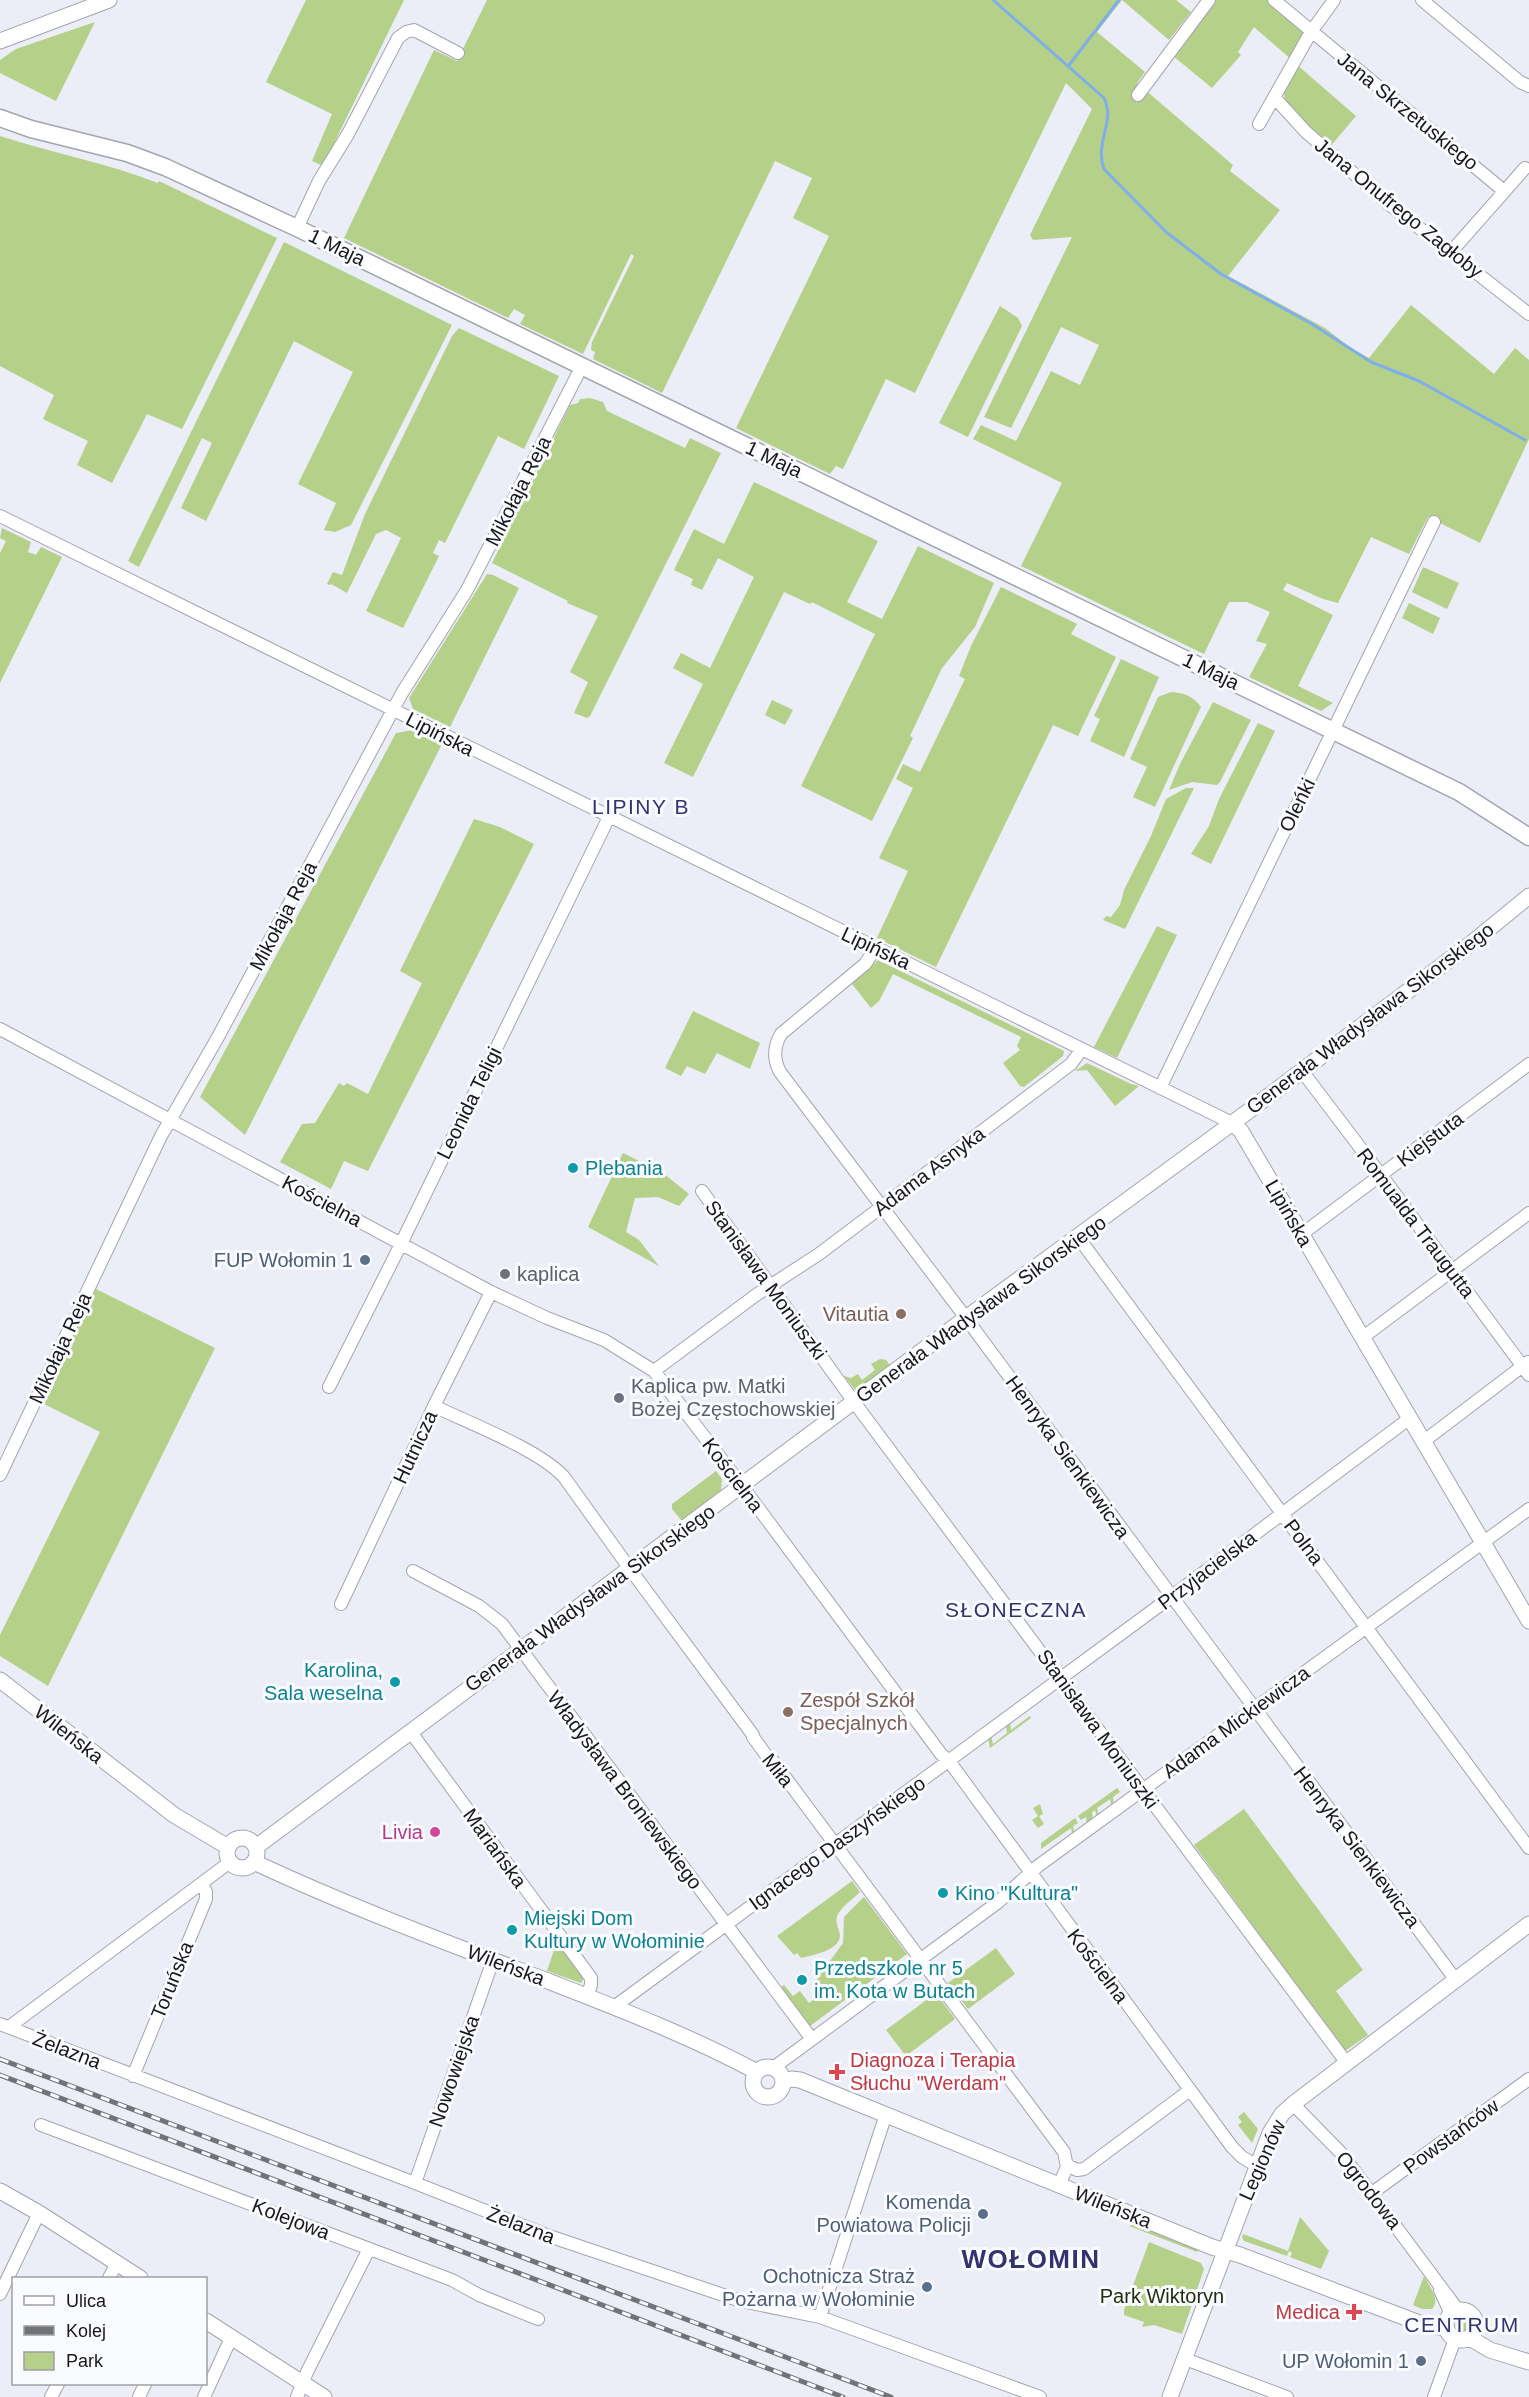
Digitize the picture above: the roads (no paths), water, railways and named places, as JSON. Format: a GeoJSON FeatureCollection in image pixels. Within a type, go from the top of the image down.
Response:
{"type":"FeatureCollection","features":[{"type":"Feature","properties":{"kind":"main road","name":"1 Maja"},"geometry":{"type":"LineString","coordinates":[[1,118],[31,129],[127,153],[165,167],[297,228],[1334,730],[1459,792],[1529,837]]}},
{"type":"Feature","properties":{"kind":"street"},"geometry":{"type":"LineString","coordinates":[[0,41],[110,0]]}},
{"type":"Feature","properties":{"kind":"street"},"geometry":{"type":"LineString","coordinates":[[1138,94],[1209,0]]}},
{"type":"Feature","properties":{"kind":"street","name":"Jana Skrzetuskiego"},"geometry":{"type":"LineString","coordinates":[[1274,0],[1504,191]]}},
{"type":"Feature","properties":{"kind":"street"},"geometry":{"type":"LineString","coordinates":[[1259,124],[1311,32],[1334,0]]}},
{"type":"Feature","properties":{"kind":"street"},"geometry":{"type":"LineString","coordinates":[[1422,0],[1520,82],[1529,86]]}},
{"type":"Feature","properties":{"kind":"street"},"geometry":{"type":"LineString","coordinates":[[297,228],[319,181],[348,134],[398,38],[414,30],[458,53]]}},
{"type":"Feature","properties":{"kind":"street","name":"Jana Onufrego Zagłoby"},"geometry":{"type":"LineString","coordinates":[[1274,97],[1289,115],[1327,151],[1390,205],[1529,314]]}},
{"type":"Feature","properties":{"kind":"street"},"geometry":{"type":"LineString","coordinates":[[1451,252],[1525,168]]}},
{"type":"Feature","properties":{"kind":"street","name":"Mikołaja Reja"},"geometry":{"type":"LineString","coordinates":[[0,1474],[170,1119],[223,1027],[392,710],[437,634],[467,590],[582,366]]}},
{"type":"Feature","properties":{"kind":"street","name":"Lipińska"},"geometry":{"type":"LineString","coordinates":[[0,516],[1232,1124],[1241,1131],[1529,1621]]}},
{"type":"Feature","properties":{"kind":"street","name":"Oleńki"},"geometry":{"type":"LineString","coordinates":[[1160,1088],[1434,522]]}},
{"type":"Feature","properties":{"kind":"street","name":"Leonida Teligi"},"geometry":{"type":"LineString","coordinates":[[329,1387],[609,817]]}},
{"type":"Feature","properties":{"kind":"street","name":"Generała Władysława Sikorskiego"},"geometry":{"type":"LineString","coordinates":[[256,1847],[966,1318],[1232,1124],[1473,942],[1529,896]]}},
{"type":"Feature","properties":{"kind":"street","name":"Henryka Sienkiewicza"},"geometry":{"type":"LineString","coordinates":[[876,948],[865,964],[787,1028],[778,1039],[775,1057],[780,1072],[966,1318],[1455,1979]]}},
{"type":"Feature","properties":{"kind":"street","name":"Kościelna"},"geometry":{"type":"LineString","coordinates":[[0,1029],[491,1292],[604,1340],[654,1371],[941,1754],[949,1761],[1235,2151],[1257,2166]]}},
{"type":"Feature","properties":{"kind":"street","name":"Adama Asnyka"},"geometry":{"type":"LineString","coordinates":[[654,1371],[769,1285],[819,1254],[1071,1064],[1082,1049]]}},
{"type":"Feature","properties":{"kind":"street","name":"Kiejstuta"},"geometry":{"type":"LineString","coordinates":[[1302,1234],[1529,1064]]}},
{"type":"Feature","properties":{"kind":"street","name":"Romualda Traugutta"},"geometry":{"type":"LineString","coordinates":[[1302,1071],[1451,1271],[1527,1368]]}},
{"type":"Feature","properties":{"kind":"street","name":"Stanisława Moniuszki"},"geometry":{"type":"LineString","coordinates":[[702,1191],[854,1402],[1346,2062]]}},
{"type":"Feature","properties":{"kind":"street"},"geometry":{"type":"LineString","coordinates":[[1362,1338],[1529,1213]]}},
{"type":"Feature","properties":{"kind":"street","name":"Polna"},"geometry":{"type":"LineString","coordinates":[[1078,1237],[1529,1848]]}},
{"type":"Feature","properties":{"kind":"street","name":"Hutnicza"},"geometry":{"type":"LineString","coordinates":[[341,1604],[434,1406],[491,1292]]}},
{"type":"Feature","properties":{"kind":"street"},"geometry":{"type":"LineString","coordinates":[[1424,1441],[1527,1368]]}},
{"type":"Feature","properties":{"kind":"street","name":"Miła"},"geometry":{"type":"LineString","coordinates":[[434,1406],[537,1456],[555,1467],[572,1487],[753,1737],[1061,2148],[1066,2155],[1067,2165]]}},
{"type":"Feature","properties":{"kind":"street","name":"Przyjacielska"},"geometry":{"type":"LineString","coordinates":[[1060,1678],[1410,1418]]}},
{"type":"Feature","properties":{"kind":"street","name":"Adama Mickiewicza"},"geometry":{"type":"LineString","coordinates":[[773,2068],[997,1903],[1032,1874],[1038,1866],[1529,1509]]}},
{"type":"Feature","properties":{"kind":"street","name":"Władysława Broniewskiego"},"geometry":{"type":"LineString","coordinates":[[413,1571],[488,1611],[502,1624],[811,2038]]}},
{"type":"Feature","properties":{"kind":"street","name":"Ignacego Daszyńskiego"},"geometry":{"type":"LineString","coordinates":[[614,2007],[1060,1678]]}},
{"type":"Feature","properties":{"kind":"street","name":"Wileńska"},"geometry":{"type":"LineString","coordinates":[[0,1680],[174,1815],[229,1854]]}},
{"type":"Feature","properties":{"kind":"street","name":"Mariańska"},"geometry":{"type":"LineString","coordinates":[[410,1731],[591,1978],[587,1996]]}},
{"type":"Feature","properties":{"kind":"street"},"geometry":{"type":"LineString","coordinates":[[276,1832],[268,1848],[271,1865],[276,1872]]}},
{"type":"Feature","properties":{"kind":"street"},"geometry":{"type":"LineString","coordinates":[[4,2026],[202,1884],[229,1854],[232,1841],[242,1838],[249,1839],[256,1847],[257,1857],[246,1868],[240,1868],[229,1854]]}},
{"type":"Feature","properties":{"kind":"street","name":"Wileńska"},"geometry":{"type":"LineString","coordinates":[[254,1862],[349,1904],[587,1996],[713,2048],[757,2072]]}},
{"type":"Feature","properties":{"kind":"street","name":"Toruńska"},"geometry":{"type":"LineString","coordinates":[[133,2076],[201,1910],[206,1896],[202,1884]]}},
{"type":"Feature","properties":{"kind":"street","name":"Legionów"},"geometry":{"type":"LineString","coordinates":[[1170,2397],[1257,2166],[1277,2121],[1293,2104],[1346,2062],[1529,1924]]}},
{"type":"Feature","properties":{"kind":"street","name":"Nowowiejska"},"geometry":{"type":"LineString","coordinates":[[415,2183],[493,1960]]}},
{"type":"Feature","properties":{"kind":"street","name":"Żelazna"},"geometry":{"type":"LineString","coordinates":[[4,2026],[549,2236],[741,2301],[820,2317],[1041,2397]]}},
{"type":"Feature","properties":{"kind":"street"},"geometry":{"type":"LineString","coordinates":[[762,2068],[773,2068],[781,2075],[783,2082],[778,2093],[763,2096],[754,2088],[753,2080],[762,2068]]}},
{"type":"Feature","properties":{"kind":"street","name":"Wileńska"},"geometry":{"type":"LineString","coordinates":[[783,2082],[791,2079],[800,2080],[1204,2244],[1422,2324],[1459,2326],[1504,2353],[1529,2362]]}},
{"type":"Feature","properties":{"kind":"street","name":"Powstańców"},"geometry":{"type":"LineString","coordinates":[[1372,2193],[1529,2079]]}},
{"type":"Feature","properties":{"kind":"street"},"geometry":{"type":"LineString","coordinates":[[1059,2185],[1067,2165],[1077,2170],[1084,2169],[1190,2090]]}},
{"type":"Feature","properties":{"kind":"street","name":"Ogrodowa"},"geometry":{"type":"LineString","coordinates":[[1293,2104],[1341,2153],[1372,2193],[1438,2283],[1459,2326]]}},
{"type":"Feature","properties":{"kind":"street"},"geometry":{"type":"LineString","coordinates":[[820,2317],[886,2114]]}},
{"type":"Feature","properties":{"kind":"street","name":"Kolejowa"},"geometry":{"type":"LineString","coordinates":[[41,2125],[452,2280],[479,2295],[538,2319]]}},
{"type":"Feature","properties":{"kind":"street"},"geometry":{"type":"LineString","coordinates":[[0,2191],[39,2213],[138,2277]]}},
{"type":"Feature","properties":{"kind":"street"},"geometry":{"type":"LineString","coordinates":[[0,2294],[39,2213]]}},
{"type":"Feature","properties":{"kind":"street"},"geometry":{"type":"LineString","coordinates":[[300,2390],[369,2249]]}},
{"type":"Feature","properties":{"kind":"street"},"geometry":{"type":"LineString","coordinates":[[110,2277],[117,2263]]}},
{"type":"Feature","properties":{"kind":"street"},"geometry":{"type":"LineString","coordinates":[[207,2322],[300,2390],[324,2397]]}},
{"type":"Feature","properties":{"kind":"street"},"geometry":{"type":"LineString","coordinates":[[1434,2397],[1459,2326]]}},
{"type":"Feature","properties":{"kind":"street"},"geometry":{"type":"LineString","coordinates":[[204,2397],[231,2338]]}},
{"type":"Feature","properties":{"kind":"street"},"geometry":{"type":"LineString","coordinates":[[1185,2359],[1287,2397]]}},
{"type":"Feature","properties":{"kind":"waterway"},"geometry":{"type":"LineString","coordinates":[[993,0],[1104,98],[1108,115],[1101,150],[1104,169],[1166,232],[1221,274],[1312,324],[1371,362],[1419,381],[1525,440]]}},
{"type":"Feature","properties":{"kind":"waterway"},"geometry":{"type":"LineString","coordinates":[[1069,65],[1119,0]]}},
{"type":"Feature","properties":{"kind":"railway"},"geometry":{"type":"LineString","coordinates":[[0,2059],[891,2397]]}},
{"type":"Feature","properties":{"kind":"railway"},"geometry":{"type":"LineString","coordinates":[[0,2075],[843,2397]]}},
{"type":"Feature","properties":{"kind":"place","name":"Plebania"},"geometry":{"type":"Point","coordinates":[573,1168]}},
{"type":"Feature","properties":{"kind":"place","name":"FUP Wołomin 1"},"geometry":{"type":"Point","coordinates":[365,1260]}},
{"type":"Feature","properties":{"kind":"place","name":"kaplica"},"geometry":{"type":"Point","coordinates":[505,1274]}},
{"type":"Feature","properties":{"kind":"place","name":"Vitautia"},"geometry":{"type":"Point","coordinates":[901,1314]}},
{"type":"Feature","properties":{"kind":"place","name":"Kaplica pw. Matki Bożej Częstochowskiej"},"geometry":{"type":"Point","coordinates":[619,1398]}},
{"type":"Feature","properties":{"kind":"place","name":"Karolina, Sala weselna"},"geometry":{"type":"Point","coordinates":[395,1682]}},
{"type":"Feature","properties":{"kind":"place","name":"Zespół Szkół Specjalnych"},"geometry":{"type":"Point","coordinates":[788,1712]}},
{"type":"Feature","properties":{"kind":"place","name":"Livia"},"geometry":{"type":"Point","coordinates":[435,1832]}},
{"type":"Feature","properties":{"kind":"place","name":"Kino \"Kultura\""},"geometry":{"type":"Point","coordinates":[943,1893]}},
{"type":"Feature","properties":{"kind":"place","name":"Miejski Dom Kultury w Wołominie"},"geometry":{"type":"Point","coordinates":[512,1930]}},
{"type":"Feature","properties":{"kind":"place","name":"Przedszkole nr 5 im. Kota w Butach"},"geometry":{"type":"Point","coordinates":[802,1980]}},
{"type":"Feature","properties":{"kind":"place","name":"Diagnoza i Terapia Słuchu \"Werdam\""},"geometry":{"type":"Point","coordinates":[837,2072]}},
{"type":"Feature","properties":{"kind":"place","name":"Komenda Powiatowa Policji"},"geometry":{"type":"Point","coordinates":[983,2214]}},
{"type":"Feature","properties":{"kind":"place","name":"Ochotnicza Straż Pożarna w Wołominie"},"geometry":{"type":"Point","coordinates":[927,2287]}},
{"type":"Feature","properties":{"kind":"place","name":"Medica"},"geometry":{"type":"Point","coordinates":[1354,2312]}},
{"type":"Feature","properties":{"kind":"place","name":"UP Wołomin 1"},"geometry":{"type":"Point","coordinates":[1421,2361]}},
{"type":"Feature","properties":{"kind":"district","name":"LIPINY B"},"geometry":{"type":"Point","coordinates":[641,807]}},
{"type":"Feature","properties":{"kind":"district","name":"SŁONECZNA"},"geometry":{"type":"Point","coordinates":[1016,1610]}},
{"type":"Feature","properties":{"kind":"district","name":"WOŁOMIN"},"geometry":{"type":"Point","coordinates":[1031,2259]}},
{"type":"Feature","properties":{"kind":"district","name":"CENTRUM"},"geometry":{"type":"Point","coordinates":[1462,2325]}},
{"type":"Feature","properties":{"kind":"park label","name":"Park Wiktoryn"},"geometry":{"type":"Point","coordinates":[1162,2296]}}]}
